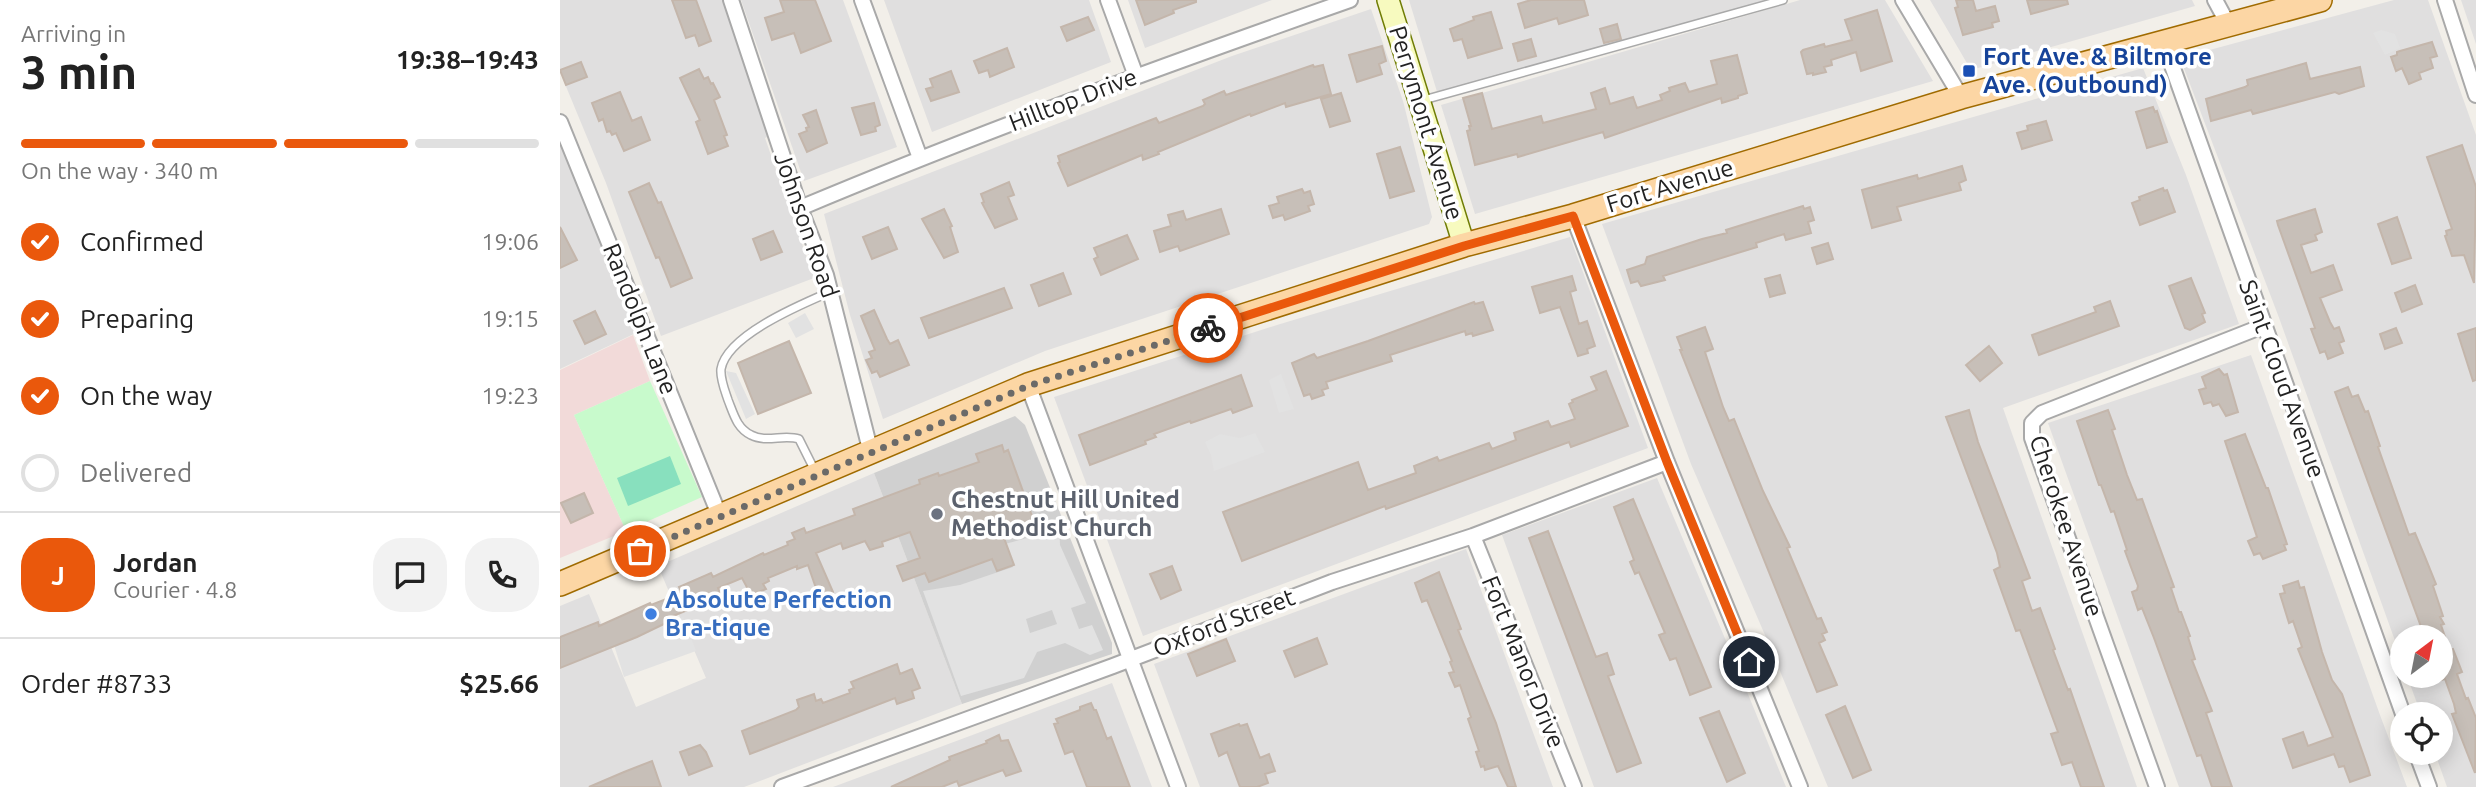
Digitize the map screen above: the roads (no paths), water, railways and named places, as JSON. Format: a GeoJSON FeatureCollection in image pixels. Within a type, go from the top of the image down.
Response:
{"type":"FeatureCollection","features":[{"type":"Feature","properties":{"kind":"main road","name":"Fort Avenue"},"geometry":{"type":"LineString","coordinates":[[560,584],[1028,386],[1464,246],[1573,216],[1961,97],[2320,0]]}},
{"type":"Feature","properties":{"kind":"street","name":"Johnson Road"},"geometry":{"type":"LineString","coordinates":[[731,0],[800,208],[826,275],[872,453]]}},
{"type":"Feature","properties":{"kind":"street"},"geometry":{"type":"LineString","coordinates":[[862,0],[920,158]]}},
{"type":"Feature","properties":{"kind":"street"},"geometry":{"type":"LineString","coordinates":[[1108,0],[1136,76]]}},
{"type":"Feature","properties":{"kind":"street","name":"Hilltop Drive"},"geometry":{"type":"LineString","coordinates":[[800,208],[920,158],[1136,76],[1350,0]]}},
{"type":"Feature","properties":{"kind":"street","name":"Perrymont Avenue"},"geometry":{"type":"LineString","coordinates":[[1388,0],[1464,246]]}},
{"type":"Feature","properties":{"kind":"street"},"geometry":{"type":"LineString","coordinates":[[1903,0],[1961,97]]}},
{"type":"Feature","properties":{"kind":"street"},"geometry":{"type":"LineString","coordinates":[[2215,0],[2228,24]]}},
{"type":"Feature","properties":{"kind":"street"},"geometry":{"type":"LineString","coordinates":[[2445,0],[2476,95]]}},
{"type":"Feature","properties":{"kind":"street","name":"Saint Cloud Avenue"},"geometry":{"type":"LineString","coordinates":[[2164,43],[2398,702]]}},
{"type":"Feature","properties":{"kind":"street","name":"Randolph Lane"},"geometry":{"type":"LineString","coordinates":[[560,122],[720,517]]}},
{"type":"Feature","properties":{"kind":"street"},"geometry":{"type":"LineString","coordinates":[[1573,216],[1667,462],[1800,787]]}},
{"type":"Feature","properties":{"kind":"street","name":"Cherokee Avenue"},"geometry":{"type":"LineString","coordinates":[[2157,787],[2032,438],[2032,423],[2042,413],[2263,326]]}},
{"type":"Feature","properties":{"kind":"street"},"geometry":{"type":"LineString","coordinates":[[1028,386],[1178,787]]}},
{"type":"Feature","properties":{"kind":"street","name":"Oxford Street"},"geometry":{"type":"LineString","coordinates":[[782,787],[1332,582],[1473,536],[1667,462]]}},
{"type":"Feature","properties":{"kind":"street","name":"Fort Manor Drive"},"geometry":{"type":"LineString","coordinates":[[1473,536],[1574,787]]}},
{"type":"Feature","properties":{"kind":"street"},"geometry":{"type":"LineString","coordinates":[[2421,765],[2429,787]]}},
{"type":"Feature","properties":{"kind":"lane"},"geometry":{"type":"LineString","coordinates":[[1420,102],[1783,0]]}},
{"type":"Feature","properties":{"kind":"lane"},"geometry":{"type":"LineString","coordinates":[[817,476],[799,439],[792,436],[755,437],[743,431],[736,422],[724,389],[721,370],[734,347],[762,326],[830,292]]}},
{"type":"Feature","properties":{"kind":"place","name":"Fort Ave. & Biltmore Ave. (Outbound)"},"geometry":{"type":"Point","coordinates":[1969,71]}},
{"type":"Feature","properties":{"kind":"place","name":"Chestnut Hill United Methodist Church"},"geometry":{"type":"Point","coordinates":[937,514]}},
{"type":"Feature","properties":{"kind":"place","name":"Absolute Perfection Bra-tique"},"geometry":{"type":"Point","coordinates":[651,614]}}]}
